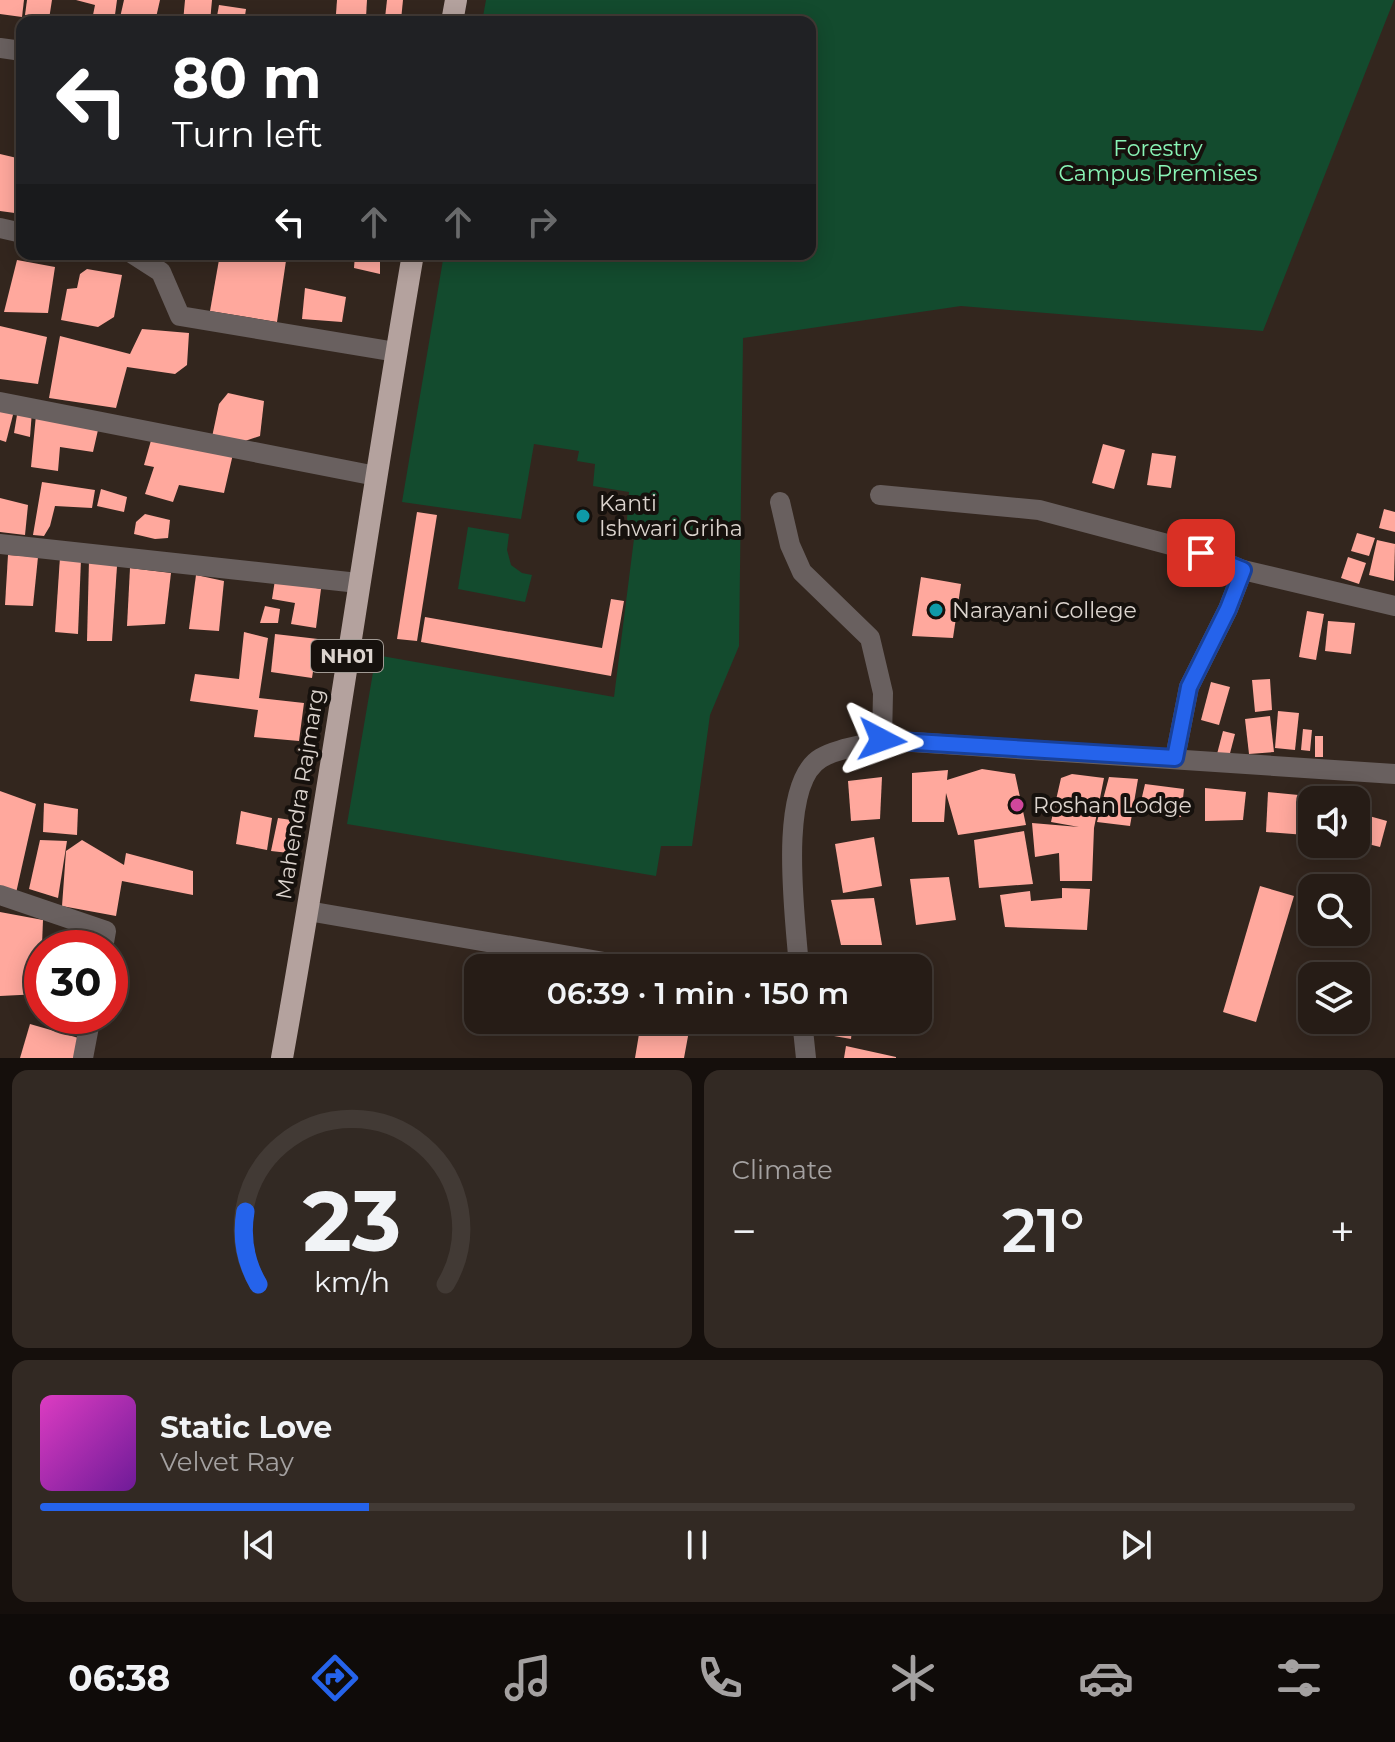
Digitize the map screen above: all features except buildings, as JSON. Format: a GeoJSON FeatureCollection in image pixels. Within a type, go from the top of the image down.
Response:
{"type":"FeatureCollection","features":[{"type":"Feature","properties":{"kind":"highway","name":"Mahendra Rajmarg"},"geometry":{"type":"LineString","coordinates":[[282,1058],[412,260]]}},
{"type":"Feature","properties":{"kind":"street"},"geometry":{"type":"LineString","coordinates":[[142,260],[161,272],[180,316],[396,352]]}},
{"type":"Feature","properties":{"kind":"street"},"geometry":{"type":"LineString","coordinates":[[0,402],[376,476]]}},
{"type":"Feature","properties":{"kind":"street"},"geometry":{"type":"LineString","coordinates":[[880,495],[1039,510],[1201,553],[1243,570],[1395,606]]}},
{"type":"Feature","properties":{"kind":"street"},"geometry":{"type":"LineString","coordinates":[[780,502],[790,545],[802,572],[870,638],[883,693],[882,740]]}},
{"type":"Feature","properties":{"kind":"street"},"geometry":{"type":"LineString","coordinates":[[0,544],[358,583]]}},
{"type":"Feature","properties":{"kind":"street"},"geometry":{"type":"LineString","coordinates":[[1175,758],[1189,687],[1228,609],[1243,570]]}},
{"type":"Feature","properties":{"kind":"street"},"geometry":{"type":"LineString","coordinates":[[798,954],[792,835],[795,803],[804,776],[821,758],[882,740],[1395,774]]}},
{"type":"Feature","properties":{"kind":"street"},"geometry":{"type":"LineString","coordinates":[[0,895],[103,930]]}},
{"type":"Feature","properties":{"kind":"street"},"geometry":{"type":"LineString","coordinates":[[308,911],[558,954]]}},
{"type":"Feature","properties":{"kind":"street"},"geometry":{"type":"LineString","coordinates":[[83,1058],[88,1034]]}},
{"type":"Feature","properties":{"kind":"street"},"geometry":{"type":"LineString","coordinates":[[803,1034],[806,1058]]}},
{"type":"Feature","properties":{"kind":"green space","name":"Forestry Campus Premises"},"geometry":{"type":"Polygon","coordinates":[[[486,0],[1394,0],[1263,331],[961,306],[743,338],[739,646],[710,715],[692,846],[661,846],[656,876],[347,824],[376,655],[614,697],[636,523],[627,520],[629,492],[593,486],[595,464],[577,461],[579,451],[534,444],[521,519],[402,502],[443,260],[816,260],[816,16],[483,16],[486,0]]]}},
{"type":"Feature","properties":{"kind":"green space"},"geometry":{"type":"Polygon","coordinates":[[[468,527],[509,534],[507,550],[511,565],[522,573],[532,575],[525,602],[458,589],[468,527]]]}},
{"type":"Feature","properties":{"kind":"place","name":"Kanti Ishwari Griha"},"geometry":{"type":"Point","coordinates":[583,516]}},
{"type":"Feature","properties":{"kind":"place","name":"Narayani College"},"geometry":{"type":"Point","coordinates":[936,610]}},
{"type":"Feature","properties":{"kind":"place","name":"Roshan Lodge"},"geometry":{"type":"Point","coordinates":[1017,805]}},
{"type":"Feature","properties":{"kind":"route"},"geometry":{"type":"LineString","coordinates":[[882,740],[1175,758],[1189,687],[1228,609],[1243,570],[1201,553]]}}]}
